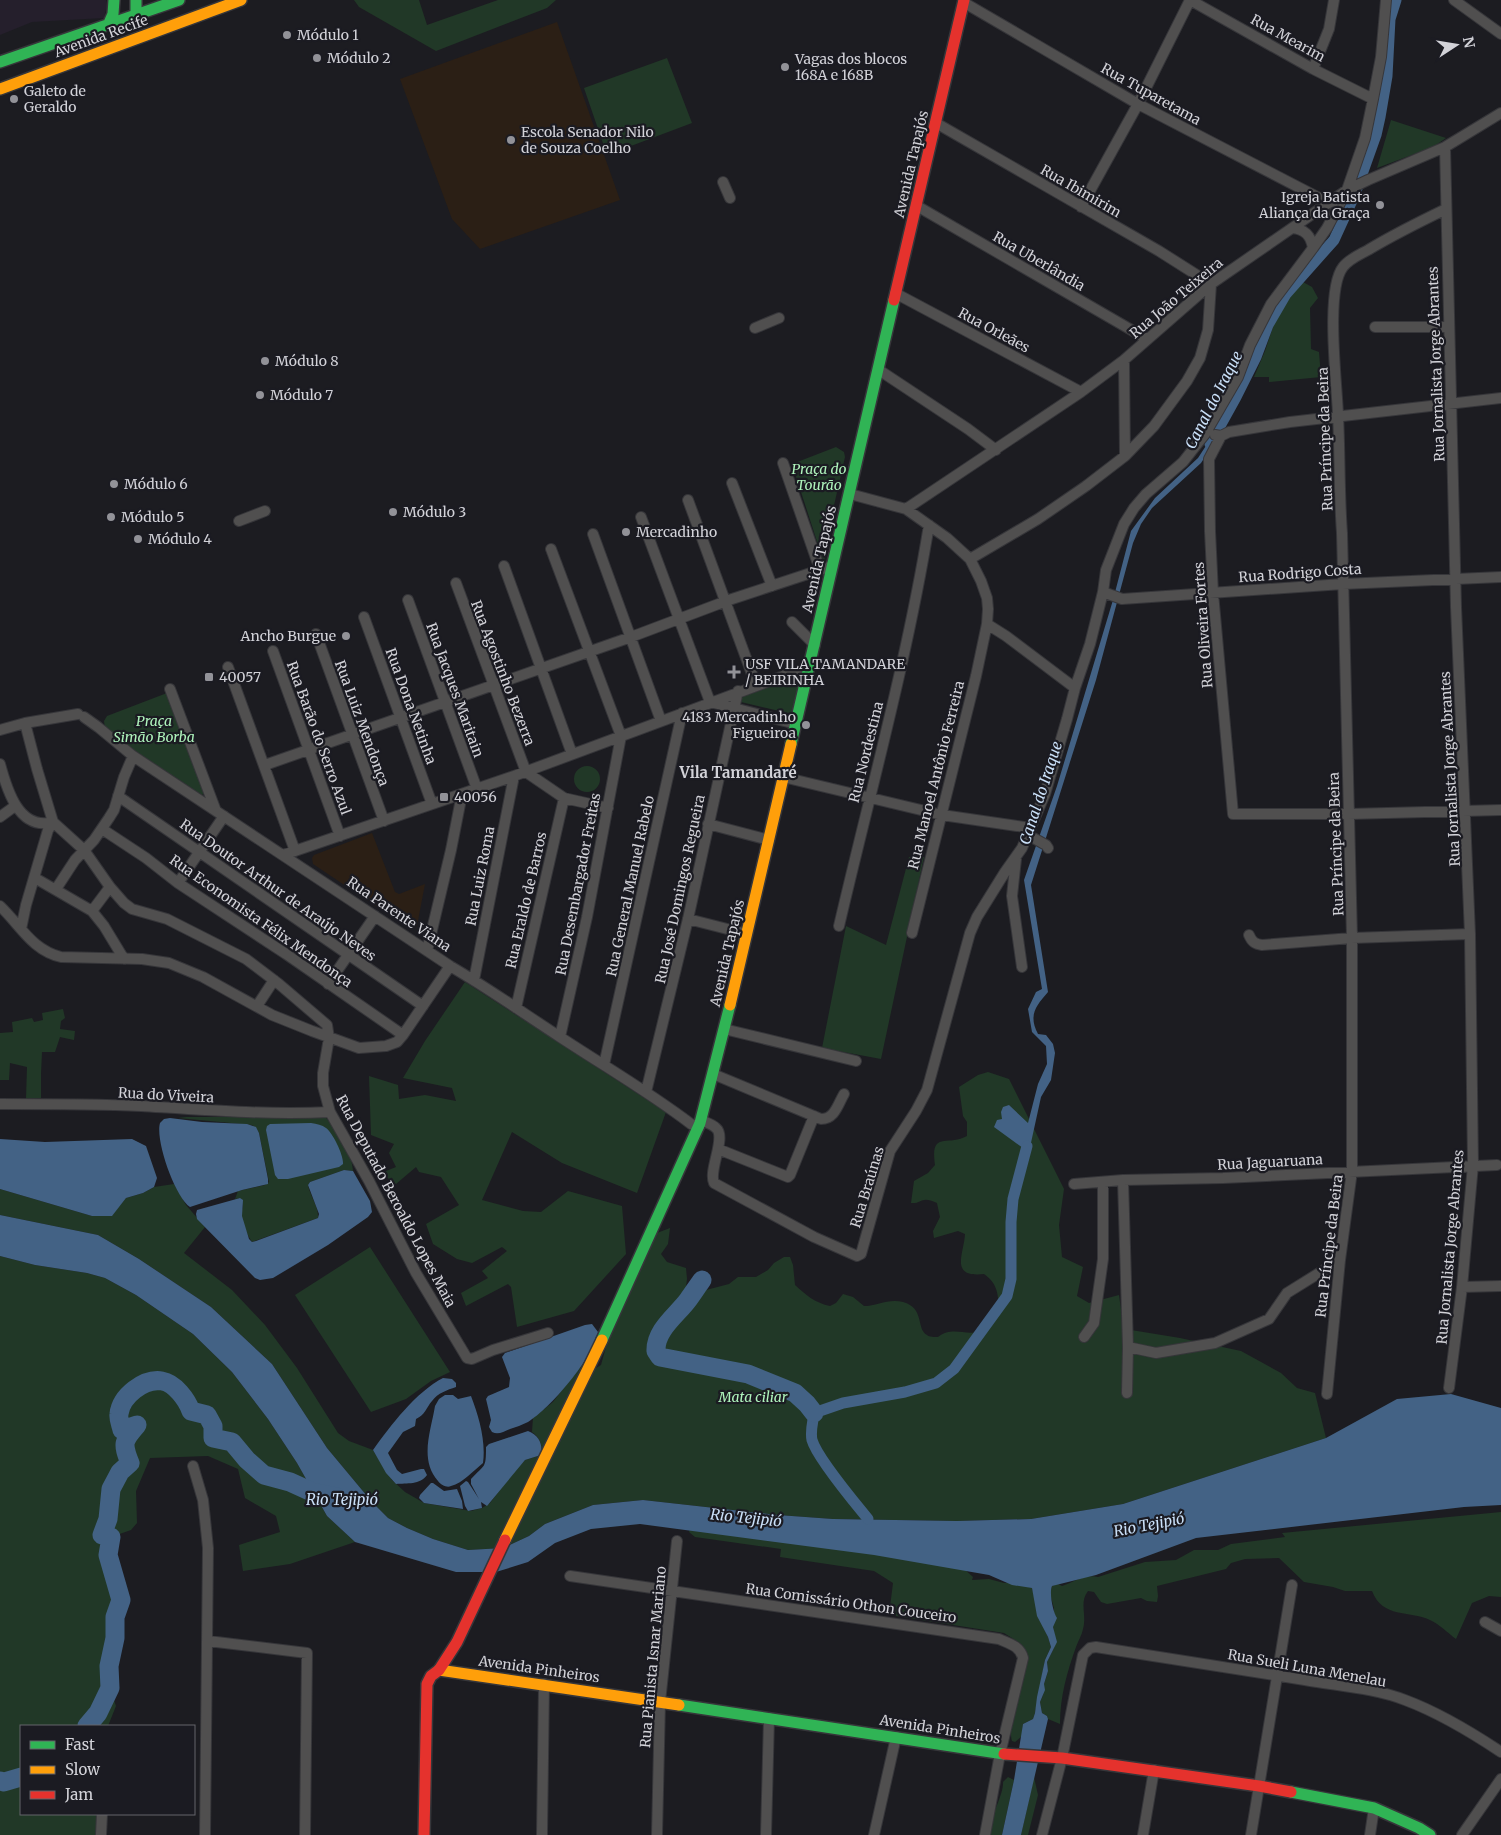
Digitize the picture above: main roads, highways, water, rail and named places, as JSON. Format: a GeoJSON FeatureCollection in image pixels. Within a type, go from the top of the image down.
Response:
{"type":"FeatureCollection","features":[{"type":"Feature","properties":{"kind":"main road"},"geometry":{"type":"LineString","coordinates":[[109,23],[113,14],[114,0]]}},
{"type":"Feature","properties":{"kind":"main road","name":"Avenida Recife"},"geometry":{"type":"LineString","coordinates":[[0,62],[109,23],[133,5],[179,0]]}},
{"type":"Feature","properties":{"kind":"main road","name":"Avenida Recife"},"geometry":{"type":"LineString","coordinates":[[0,90],[241,0]]}},
{"type":"Feature","properties":{"kind":"main road","name":"Avenida Tapajós"},"geometry":{"type":"LineString","coordinates":[[424,1835],[427,1684],[431,1676],[439,1670],[457,1642],[512,1524],[619,1306],[700,1123],[815,645],[862,434],[879,370],[895,293],[964,1]]}},
{"type":"Feature","properties":{"kind":"main road"},"geometry":{"type":"LineString","coordinates":[[0,84],[28,70],[127,33],[135,26],[133,5]]}},
{"type":"Feature","properties":{"kind":"main road","name":"Avenida Pinheiros"},"geometry":{"type":"LineString","coordinates":[[439,1670],[544,1684],[1004,1754],[1062,1758],[1259,1786],[1374,1808],[1420,1828],[1430,1835]]}},
{"type":"Feature","properties":{"kind":"water"},"geometry":{"type":"Polygon","coordinates":[[[1211,438],[1216,440],[1201,463],[1152,508],[1141,524],[1133,543],[1096,680],[1031,885],[1048,992],[1037,1006],[1034,1021],[1038,1034],[1046,1035],[1053,1044],[1055,1053],[1051,1080],[1041,1097],[1027,1161],[1021,1158],[1023,1148],[994,1127],[997,1120],[1002,1119],[1001,1112],[1003,1107],[1009,1105],[1028,1123],[1038,1084],[1047,1064],[1046,1046],[1032,1032],[1028,1009],[1036,992],[1042,989],[1024,880],[1057,786],[1113,600],[1131,531],[1155,498],[1198,458],[1211,438]]]}},
{"type":"Feature","properties":{"kind":"water"},"geometry":{"type":"Polygon","coordinates":[[[164,1119],[202,1122],[247,1124],[256,1127],[259,1133],[268,1184],[242,1190],[190,1207],[178,1192],[160,1142],[160,1123],[164,1119]]]}},
{"type":"Feature","properties":{"kind":"water"},"geometry":{"type":"Polygon","coordinates":[[[311,1123],[323,1126],[329,1131],[340,1150],[343,1164],[339,1167],[288,1179],[278,1179],[275,1175],[266,1130],[267,1126],[270,1124],[311,1123]]]}},
{"type":"Feature","properties":{"kind":"water"},"geometry":{"type":"Polygon","coordinates":[[[0,1139],[45,1142],[132,1139],[146,1146],[157,1178],[154,1187],[143,1193],[126,1198],[112,1216],[92,1216],[0,1189],[0,1139]]]}},
{"type":"Feature","properties":{"kind":"water"},"geometry":{"type":"Polygon","coordinates":[[[344,1170],[353,1171],[370,1201],[372,1212],[368,1217],[328,1245],[273,1278],[260,1280],[255,1278],[197,1219],[197,1210],[240,1198],[243,1200],[242,1216],[249,1239],[252,1242],[256,1241],[318,1218],[319,1214],[308,1185],[310,1182],[344,1170]]]}},
{"type":"Feature","properties":{"kind":"water","name":"Rio Tejipió"},"geometry":{"type":"Polygon","coordinates":[[[0,1215],[98,1235],[139,1259],[211,1307],[272,1364],[327,1448],[372,1502],[388,1518],[433,1539],[468,1550],[503,1548],[529,1536],[545,1524],[593,1505],[643,1500],[833,1519],[957,1521],[1031,1519],[1123,1504],[1326,1438],[1397,1399],[1451,1394],[1501,1408],[1501,1505],[1464,1507],[1196,1538],[1096,1575],[1052,1586],[1052,1602],[1057,1618],[1053,1627],[1057,1642],[1047,1662],[1048,1671],[1044,1684],[1045,1690],[1040,1702],[1042,1713],[1048,1719],[1021,1835],[1002,1835],[1014,1780],[1023,1724],[1033,1719],[1045,1660],[1051,1647],[1037,1616],[1032,1588],[1012,1585],[989,1575],[874,1555],[640,1524],[591,1529],[555,1543],[528,1562],[496,1572],[456,1572],[355,1542],[327,1516],[297,1463],[268,1419],[232,1372],[193,1334],[136,1295],[105,1278],[87,1273],[35,1265],[0,1256],[0,1215]]]}},
{"type":"Feature","properties":{"kind":"water"},"geometry":{"type":"Polygon","coordinates":[[[592,1324],[598,1332],[595,1343],[570,1382],[548,1406],[528,1422],[501,1433],[492,1432],[489,1427],[491,1420],[486,1399],[488,1396],[509,1387],[510,1378],[502,1357],[505,1353],[592,1324]]]}},
{"type":"Feature","properties":{"kind":"water"},"geometry":{"type":"Polygon","coordinates":[[[443,1378],[452,1379],[456,1383],[456,1387],[434,1398],[416,1419],[415,1426],[403,1432],[388,1453],[397,1470],[402,1474],[424,1469],[427,1475],[417,1482],[396,1484],[386,1473],[373,1450],[414,1400],[443,1378]]]}},
{"type":"Feature","properties":{"kind":"water"},"geometry":{"type":"Polygon","coordinates":[[[445,1395],[453,1395],[458,1399],[471,1396],[484,1446],[483,1463],[460,1482],[448,1487],[439,1482],[432,1472],[428,1454],[429,1435],[435,1406],[439,1399],[445,1395]]]}},
{"type":"Feature","properties":{"kind":"water"},"geometry":{"type":"Polygon","coordinates":[[[528,1431],[539,1440],[541,1455],[525,1460],[487,1506],[481,1502],[482,1508],[468,1511],[460,1486],[466,1481],[468,1482],[479,1499],[471,1484],[471,1479],[484,1466],[486,1447],[489,1444],[528,1431]]]}},
{"type":"Feature","properties":{"kind":"water"},"geometry":{"type":"Polygon","coordinates":[[[431,1483],[444,1491],[457,1489],[463,1509],[424,1503],[419,1498],[420,1495],[431,1483]]]}},
{"type":"Feature","properties":{"kind":"waterway","name":"Canal do Iraque"},"geometry":{"type":"LineString","coordinates":[[1210,444],[1256,357],[1268,325],[1286,294],[1334,240],[1355,194],[1376,135],[1380,117],[1387,76],[1390,19],[1396,0]]}},
{"type":"Feature","properties":{"kind":"waterway","name":"Canal do Iraque"},"geometry":{"type":"LineString","coordinates":[[868,1519],[837,1480],[815,1448],[811,1433],[814,1413],[843,1403],[905,1392],[936,1383],[954,1369],[1007,1296],[1011,1279],[1013,1199],[1027,1146]]}},
{"type":"Feature","properties":{"kind":"waterway"},"geometry":{"type":"LineString","coordinates":[[702,1280],[659,1336],[656,1351],[660,1357],[748,1374],[795,1393],[814,1413]]}},
{"type":"Feature","properties":{"kind":"waterway","name":"Rio Tejipió"},"geometry":{"type":"LineString","coordinates":[[88,1725],[98,1713],[110,1688],[109,1666],[115,1638],[115,1617],[121,1600],[108,1555],[111,1537],[102,1535],[108,1519],[111,1489],[120,1472],[130,1463],[125,1442],[137,1425],[122,1430],[119,1416],[124,1401],[134,1390],[148,1382],[167,1382],[180,1393],[191,1411],[207,1415],[213,1426],[213,1438],[232,1442],[247,1460],[264,1475],[290,1482],[312,1492],[337,1497]]}},
{"type":"Feature","properties":{"kind":"waterway"},"geometry":{"type":"LineString","coordinates":[[0,1781],[4,1782],[20,1777]]}},
{"type":"Feature","properties":{"kind":"place","name":"Módulo 1"},"geometry":{"type":"Point","coordinates":[287,35]}},
{"type":"Feature","properties":{"kind":"place","name":"Módulo 2"},"geometry":{"type":"Point","coordinates":[317,58]}},
{"type":"Feature","properties":{"kind":"place","name":"Vagas dos blocos 168A e 168B"},"geometry":{"type":"Point","coordinates":[785,67]}},
{"type":"Feature","properties":{"kind":"place","name":"Galeto de Geraldo"},"geometry":{"type":"Point","coordinates":[14,99]}},
{"type":"Feature","properties":{"kind":"place","name":"Escola Senador Nilo de Souza Coelho"},"geometry":{"type":"Point","coordinates":[511,140]}},
{"type":"Feature","properties":{"kind":"place","name":"Igreja Batista Aliança da Graça"},"geometry":{"type":"Point","coordinates":[1380,205]}},
{"type":"Feature","properties":{"kind":"place","name":"Módulo 8"},"geometry":{"type":"Point","coordinates":[265,361]}},
{"type":"Feature","properties":{"kind":"place","name":"Módulo 7"},"geometry":{"type":"Point","coordinates":[260,395]}},
{"type":"Feature","properties":{"kind":"place","name":"Módulo 6"},"geometry":{"type":"Point","coordinates":[114,484]}},
{"type":"Feature","properties":{"kind":"place","name":"Módulo 3"},"geometry":{"type":"Point","coordinates":[393,512]}},
{"type":"Feature","properties":{"kind":"place","name":"Módulo 5"},"geometry":{"type":"Point","coordinates":[111,517]}},
{"type":"Feature","properties":{"kind":"place","name":"Mercadinho"},"geometry":{"type":"Point","coordinates":[626,532]}},
{"type":"Feature","properties":{"kind":"place","name":"Módulo 4"},"geometry":{"type":"Point","coordinates":[138,539]}},
{"type":"Feature","properties":{"kind":"place","name":"Ancho Burgue"},"geometry":{"type":"Point","coordinates":[346,636]}},
{"type":"Feature","properties":{"kind":"place","name":"USF VILA TAMANDARE / BEIRINHA"},"geometry":{"type":"Point","coordinates":[734,672]}},
{"type":"Feature","properties":{"kind":"place","name":"40057"},"geometry":{"type":"Point","coordinates":[209,677]}},
{"type":"Feature","properties":{"kind":"place","name":"4183 Mercadinho Figueiroa"},"geometry":{"type":"Point","coordinates":[806,725]}},
{"type":"Feature","properties":{"kind":"place","name":"40056"},"geometry":{"type":"Point","coordinates":[444,797]}},
{"type":"Feature","properties":{"kind":"district","name":"Vila Tamandaré"},"geometry":{"type":"Point","coordinates":[738,773]}},
{"type":"Feature","properties":{"kind":"park label","name":"Praça do Tourão"},"geometry":{"type":"Point","coordinates":[819,478]}},
{"type":"Feature","properties":{"kind":"park label","name":"Praça Simão Borba"},"geometry":{"type":"Point","coordinates":[154,730]}},
{"type":"Feature","properties":{"kind":"park label","name":"Mata ciliar"},"geometry":{"type":"Point","coordinates":[753,1397]}}]}
